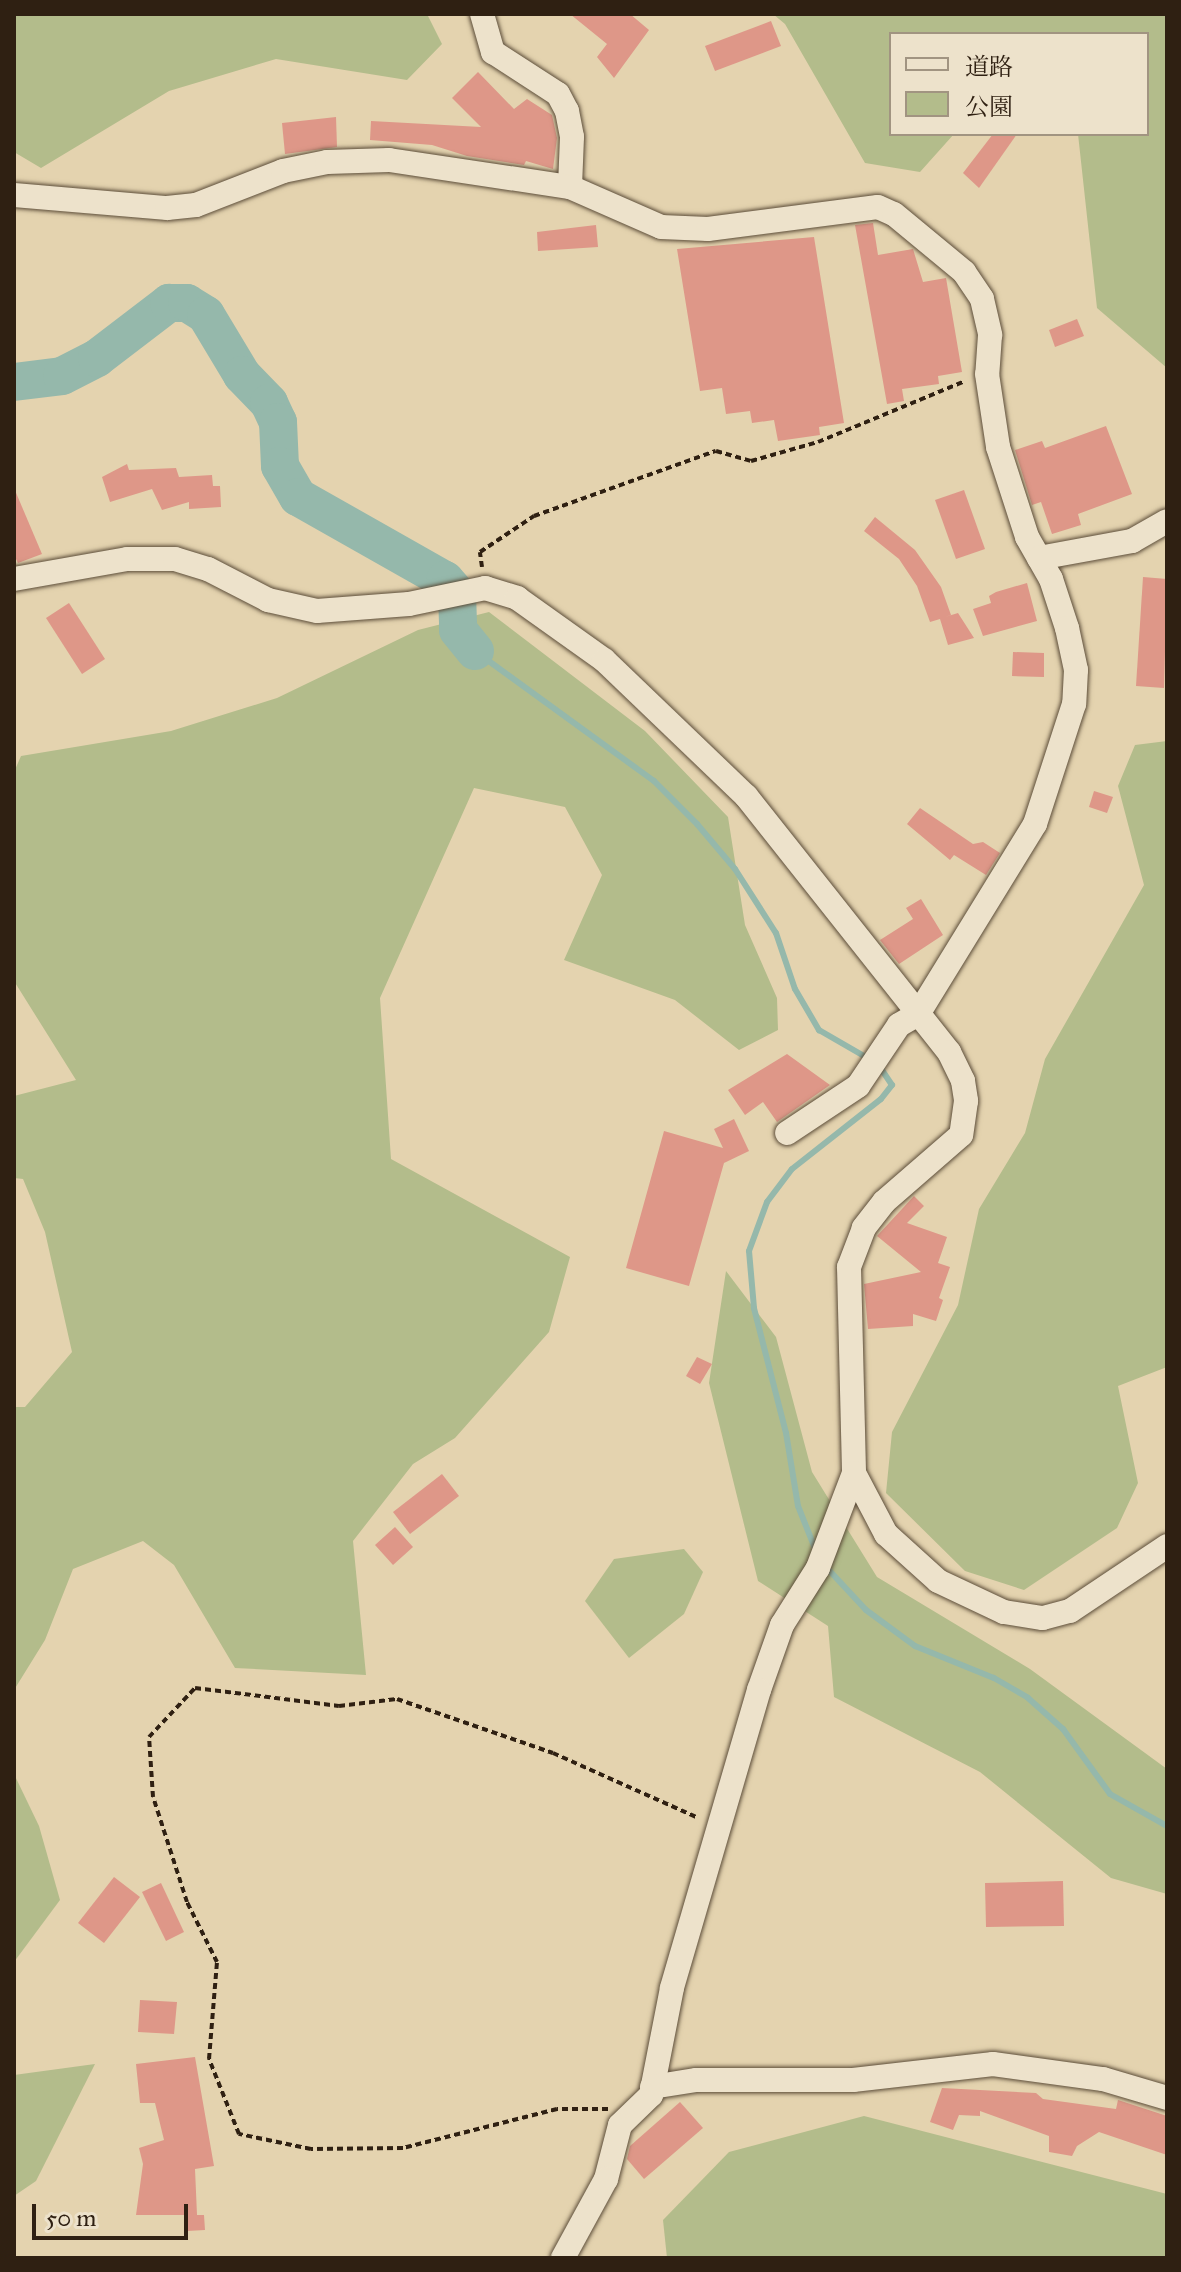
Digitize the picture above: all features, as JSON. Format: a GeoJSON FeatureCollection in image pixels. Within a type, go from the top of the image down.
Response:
{"type":"FeatureCollection","features":[{"type":"Feature","properties":{"kind":"street"},"geometry":{"type":"LineString","coordinates":[[482,14],[493,52],[558,94],[567,111],[572,137],[570,187]]}},
{"type":"Feature","properties":{"kind":"street"},"geometry":{"type":"LineString","coordinates":[[14,195],[167,208],[196,205],[283,171],[327,162],[389,160],[570,187],[661,227],[708,229],[861,207],[894,214],[964,272],[982,299],[990,335],[987,374],[998,447],[1039,558],[1051,579],[1076,670],[1067,735],[1035,824],[918,1014],[899,1025],[858,1086],[787,1133]]}},
{"type":"Feature","properties":{"kind":"street"},"geometry":{"type":"LineString","coordinates":[[1039,558],[1132,541],[1167,521]]}},
{"type":"Feature","properties":{"kind":"street"},"geometry":{"type":"LineString","coordinates":[[14,579],[97,562],[175,559],[208,569],[268,600],[317,611],[409,604],[485,588],[517,598],[604,660],[746,796],[949,1052],[966,1101],[961,1135],[884,1202],[864,1228],[849,1267],[854,1473],[818,1568],[782,1625],[672,1988],[652,2087],[612,2142],[606,2179],[592,2210],[563,2258]]}},
{"type":"Feature","properties":{"kind":"street"},"geometry":{"type":"LineString","coordinates":[[854,1473],[886,1534],[938,1581],[1004,1612],[1043,1618],[1070,1611],[1123,1577],[1145,1555],[1167,1546]]}},
{"type":"Feature","properties":{"kind":"street"},"geometry":{"type":"LineString","coordinates":[[652,2087],[696,2080],[853,2080],[993,2064],[1103,2079],[1167,2098]]}},
{"type":"Feature","properties":{"kind":"path"},"geometry":{"type":"LineString","coordinates":[[485,588],[480,552],[534,516],[716,451],[751,461],[818,442],[918,397],[987,374]]}},
{"type":"Feature","properties":{"kind":"path"},"geometry":{"type":"LineString","coordinates":[[629,2116],[604,2107],[557,2109],[403,2148],[311,2149],[239,2134],[209,2059],[217,1962],[187,1902],[153,1797],[149,1737],[195,1688],[339,1706],[397,1699],[553,1753],[721,1825]]}},
{"type":"Feature","properties":{"kind":"green space"},"geometry":{"type":"Polygon","coordinates":[[[14,14],[427,14],[442,44],[407,80],[276,59],[169,91],[41,168],[14,152],[14,14]]]}},
{"type":"Feature","properties":{"kind":"green space"},"geometry":{"type":"Polygon","coordinates":[[[773,14],[1167,14],[1167,368],[1097,308],[1078,136],[1149,136],[1149,32],[889,32],[889,136],[952,136],[920,172],[865,163],[785,24],[773,14]]]}},
{"type":"Feature","properties":{"kind":"green space"},"geometry":{"type":"Polygon","coordinates":[[[489,612],[645,731],[728,817],[745,925],[777,998],[778,1030],[739,1050],[675,1000],[564,960],[602,875],[565,807],[474,788],[380,998],[391,1159],[570,1257],[549,1332],[455,1438],[413,1464],[353,1541],[366,1675],[235,1668],[174,1565],[143,1541],[73,1569],[45,1640],[14,1690],[14,1407],[25,1407],[72,1352],[45,1232],[23,1179],[14,1178],[14,1096],[76,1080],[14,981],[14,772],[21,756],[171,731],[277,698],[418,630],[489,612]]]}},
{"type":"Feature","properties":{"kind":"green space"},"geometry":{"type":"Polygon","coordinates":[[[1167,741],[1167,1367],[1118,1386],[1138,1483],[1117,1528],[1024,1590],[965,1571],[886,1493],[892,1432],[958,1305],[979,1209],[1025,1133],[1045,1059],[1144,885],[1118,786],[1135,745],[1167,741]]]}},
{"type":"Feature","properties":{"kind":"green space"},"geometry":{"type":"Polygon","coordinates":[[[726,1271],[776,1337],[812,1472],[877,1577],[1030,1669],[1167,1769],[1167,1894],[1111,1878],[980,1772],[834,1697],[828,1626],[758,1581],[709,1383],[726,1271]]]}},
{"type":"Feature","properties":{"kind":"green space"},"geometry":{"type":"Polygon","coordinates":[[[684,1549],[703,1572],[684,1614],[629,1658],[585,1601],[614,1559],[684,1549]]]}},
{"type":"Feature","properties":{"kind":"green space"},"geometry":{"type":"Polygon","coordinates":[[[14,1774],[39,1826],[60,1900],[14,1962],[14,1774]]]}},
{"type":"Feature","properties":{"kind":"green space"},"geometry":{"type":"Polygon","coordinates":[[[95,2064],[36,2181],[14,2196],[14,2075],[95,2064]]]}},
{"type":"Feature","properties":{"kind":"green space"},"geometry":{"type":"Polygon","coordinates":[[[864,2116],[1167,2194],[1167,2258],[667,2258],[663,2220],[729,2152],[864,2116]]]}},
{"type":"Feature","properties":{"kind":"building"},"geometry":{"type":"Polygon","coordinates":[[[570,14],[630,14],[649,30],[614,78],[597,57],[607,44],[570,14]]]}},
{"type":"Feature","properties":{"kind":"building"},"geometry":{"type":"Polygon","coordinates":[[[771,21],[781,46],[715,71],[705,46],[771,21]]]}},
{"type":"Feature","properties":{"kind":"building"},"geometry":{"type":"Polygon","coordinates":[[[478,72],[514,109],[527,99],[552,115],[557,138],[553,169],[526,161],[524,165],[467,156],[432,145],[370,140],[371,121],[481,127],[452,98],[478,72]]]}},
{"type":"Feature","properties":{"kind":"building"},"geometry":{"type":"Polygon","coordinates":[[[336,117],[337,147],[285,154],[282,123],[336,117]]]}},
{"type":"Feature","properties":{"kind":"building"},"geometry":{"type":"Polygon","coordinates":[[[991,136],[1016,136],[979,188],[963,173],[991,136]]]}},
{"type":"Feature","properties":{"kind":"building"},"geometry":{"type":"Polygon","coordinates":[[[873,223],[878,255],[913,249],[923,282],[946,278],[962,372],[938,376],[939,384],[902,389],[904,401],[887,404],[855,225],[873,223]]]}},
{"type":"Feature","properties":{"kind":"building"},"geometry":{"type":"Polygon","coordinates":[[[596,225],[598,247],[538,251],[537,232],[596,225]]]}},
{"type":"Feature","properties":{"kind":"building"},"geometry":{"type":"Polygon","coordinates":[[[814,237],[844,423],[819,427],[820,435],[778,441],[774,420],[752,423],[750,411],[726,414],[722,388],[700,391],[677,249],[814,237]]]}},
{"type":"Feature","properties":{"kind":"building"},"geometry":{"type":"Polygon","coordinates":[[[1077,319],[1084,336],[1055,347],[1049,330],[1077,319]]]}},
{"type":"Feature","properties":{"kind":"building"},"geometry":{"type":"Polygon","coordinates":[[[1106,426],[1132,494],[1078,514],[1081,525],[1052,534],[1041,502],[1032,505],[1015,450],[1042,441],[1045,448],[1106,426]]]}},
{"type":"Feature","properties":{"kind":"building"},"geometry":{"type":"Polygon","coordinates":[[[127,464],[129,470],[176,468],[179,477],[212,475],[213,486],[220,486],[221,507],[189,509],[189,502],[162,510],[152,489],[110,502],[102,477],[127,464]]]}},
{"type":"Feature","properties":{"kind":"building"},"geometry":{"type":"Polygon","coordinates":[[[14,488],[42,554],[18,563],[14,555],[14,488]]]}},
{"type":"Feature","properties":{"kind":"building"},"geometry":{"type":"Polygon","coordinates":[[[964,490],[985,549],[956,559],[935,500],[964,490]]]}},
{"type":"Feature","properties":{"kind":"building"},"geometry":{"type":"Polygon","coordinates":[[[875,517],[915,550],[941,587],[951,615],[945,617],[958,613],[974,638],[948,645],[940,619],[930,622],[917,586],[899,559],[864,531],[875,517]]]}},
{"type":"Feature","properties":{"kind":"building"},"geometry":{"type":"Polygon","coordinates":[[[1143,577],[1167,579],[1164,688],[1136,686],[1143,577]]]}},
{"type":"Feature","properties":{"kind":"building"},"geometry":{"type":"Polygon","coordinates":[[[1027,583],[1037,621],[983,636],[973,609],[991,603],[989,596],[996,592],[1027,583]]]}},
{"type":"Feature","properties":{"kind":"building"},"geometry":{"type":"Polygon","coordinates":[[[69,603],[105,659],[82,674],[46,618],[69,603]]]}},
{"type":"Feature","properties":{"kind":"building"},"geometry":{"type":"Polygon","coordinates":[[[1013,652],[1044,653],[1044,677],[1012,676],[1013,652]]]}},
{"type":"Feature","properties":{"kind":"building"},"geometry":{"type":"Polygon","coordinates":[[[1094,791],[1113,797],[1107,813],[1089,807],[1094,791]]]}},
{"type":"Feature","properties":{"kind":"building"},"geometry":{"type":"Polygon","coordinates":[[[920,808],[973,844],[983,842],[1000,853],[986,875],[954,855],[950,860],[907,824],[920,808]]]}},
{"type":"Feature","properties":{"kind":"building"},"geometry":{"type":"Polygon","coordinates":[[[921,899],[943,935],[899,964],[880,940],[913,919],[906,908],[921,899]]]}},
{"type":"Feature","properties":{"kind":"building"},"geometry":{"type":"Polygon","coordinates":[[[787,1054],[830,1085],[777,1122],[763,1102],[745,1115],[728,1090],[787,1054]]]}},
{"type":"Feature","properties":{"kind":"building"},"geometry":{"type":"Polygon","coordinates":[[[734,1119],[749,1151],[724,1163],[689,1286],[626,1268],[664,1131],[723,1148],[714,1129],[734,1119]]]}},
{"type":"Feature","properties":{"kind":"building"},"geometry":{"type":"Polygon","coordinates":[[[914,1196],[924,1206],[907,1223],[947,1237],[938,1263],[950,1267],[939,1298],[943,1300],[936,1321],[913,1314],[913,1326],[868,1329],[864,1284],[921,1272],[877,1236],[914,1196]]]}},
{"type":"Feature","properties":{"kind":"building"},"geometry":{"type":"Polygon","coordinates":[[[697,1357],[712,1364],[700,1384],[686,1376],[697,1357]]]}},
{"type":"Feature","properties":{"kind":"building"},"geometry":{"type":"Polygon","coordinates":[[[442,1474],[459,1496],[410,1534],[393,1512],[442,1474]]]}},
{"type":"Feature","properties":{"kind":"building"},"geometry":{"type":"Polygon","coordinates":[[[395,1527],[413,1547],[393,1565],[375,1545],[395,1527]]]}},
{"type":"Feature","properties":{"kind":"building"},"geometry":{"type":"Polygon","coordinates":[[[114,1877],[140,1897],[104,1943],[78,1923],[114,1877]]]}},
{"type":"Feature","properties":{"kind":"building"},"geometry":{"type":"Polygon","coordinates":[[[1063,1881],[1064,1926],[986,1927],[985,1883],[1063,1881]]]}},
{"type":"Feature","properties":{"kind":"building"},"geometry":{"type":"Polygon","coordinates":[[[161,1883],[184,1932],[166,1941],[142,1892],[161,1883]]]}},
{"type":"Feature","properties":{"kind":"building"},"geometry":{"type":"Polygon","coordinates":[[[140,2000],[177,2002],[174,2034],[138,2032],[140,2000]]]}},
{"type":"Feature","properties":{"kind":"building"},"geometry":{"type":"Polygon","coordinates":[[[195,2057],[214,2166],[195,2169],[197,2215],[204,2215],[205,2230],[187,2231],[186,2215],[136,2215],[143,2164],[139,2148],[164,2140],[155,2103],[140,2103],[136,2064],[195,2057]]]}},
{"type":"Feature","properties":{"kind":"building"},"geometry":{"type":"Polygon","coordinates":[[[942,2088],[1036,2093],[1043,2099],[1116,2109],[1118,2100],[1167,2116],[1167,2155],[1099,2132],[1077,2146],[1072,2156],[1049,2152],[1049,2136],[980,2111],[980,2116],[959,2115],[953,2130],[930,2122],[942,2088]]]}},
{"type":"Feature","properties":{"kind":"building"},"geometry":{"type":"Polygon","coordinates":[[[680,2102],[703,2128],[644,2179],[627,2159],[630,2146],[680,2102]]]}},
{"type":"Feature","properties":{"kind":"waterway"},"geometry":{"type":"LineString","coordinates":[[14,382],[62,376],[97,358],[169,303],[187,303],[206,315],[242,375],[269,403],[278,422],[280,466],[298,497],[445,580],[457,594],[458,630],[475,651]]}},
{"type":"Feature","properties":{"kind":"waterway"},"geometry":{"type":"LineString","coordinates":[[475,651],[654,781],[697,824],[735,869],[776,933],[795,989],[819,1030],[871,1060]]}},
{"type":"Feature","properties":{"kind":"waterway"},"geometry":{"type":"LineString","coordinates":[[816,1551],[798,1506],[786,1433],[754,1308],[749,1251],[767,1202],[792,1169],[881,1099],[892,1085],[880,1067]]}},
{"type":"Feature","properties":{"kind":"waterway"},"geometry":{"type":"LineString","coordinates":[[827,1568],[866,1610],[915,1646],[994,1678],[1028,1698],[1063,1729],[1110,1794],[1167,1826]]}}]}
